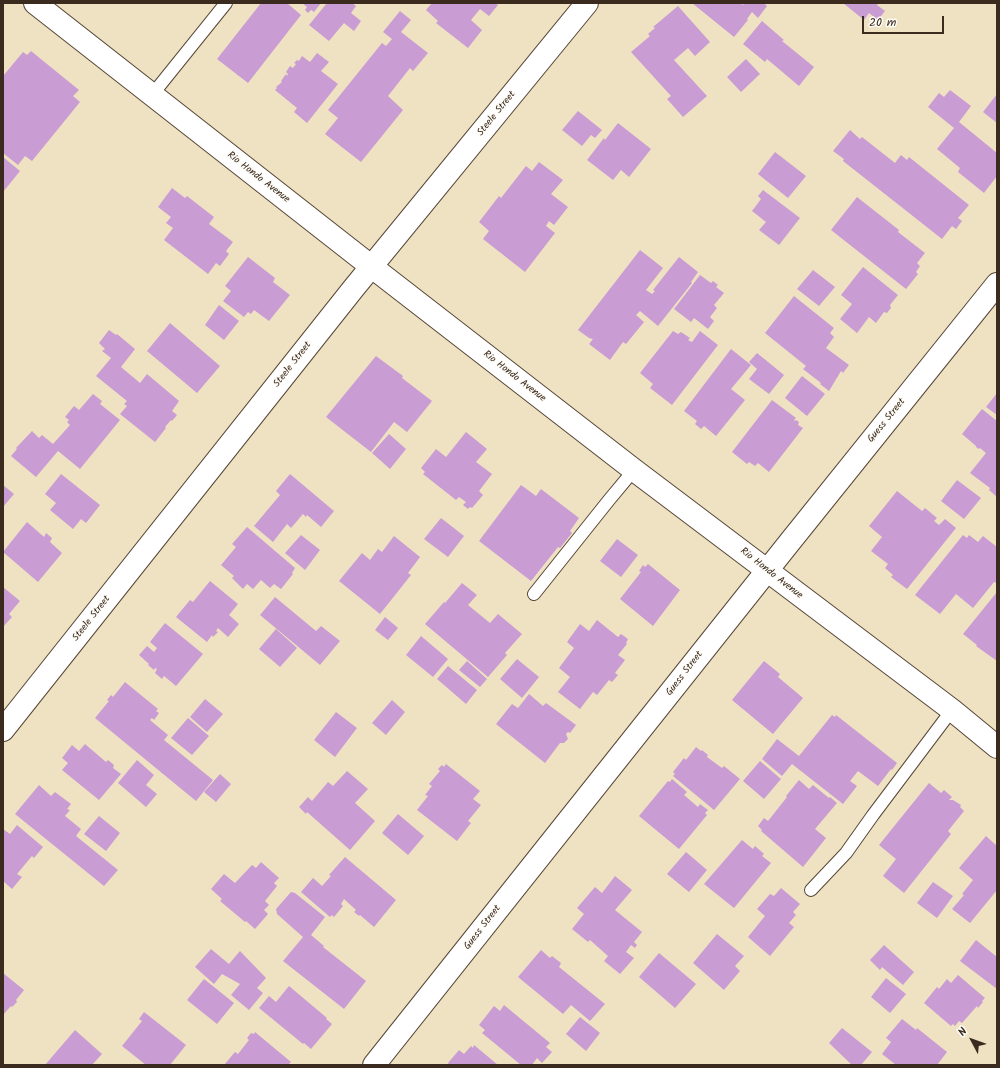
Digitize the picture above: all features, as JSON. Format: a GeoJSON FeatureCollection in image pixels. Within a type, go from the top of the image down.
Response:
{"type":"FeatureCollection","features":[{"type":"Feature","properties":{"kind":"street","name":"Rio Hondo Avenue"},"geometry":{"type":"LineString","coordinates":[[35,3],[634,470],[952,710],[997,747]]}},
{"type":"Feature","properties":{"kind":"street","name":"Steele Street"},"geometry":{"type":"LineString","coordinates":[[3,730],[372,267],[587,3]]}},
{"type":"Feature","properties":{"kind":"street","name":"Guess Street"},"geometry":{"type":"LineString","coordinates":[[374,1065],[997,284]]}},
{"type":"Feature","properties":{"kind":"lane"},"geometry":{"type":"LineString","coordinates":[[152,95],[226,3]]}},
{"type":"Feature","properties":{"kind":"lane"},"geometry":{"type":"LineString","coordinates":[[534,594],[608,500],[634,470]]}},
{"type":"Feature","properties":{"kind":"lane"},"geometry":{"type":"LineString","coordinates":[[811,890],[846,853],[952,710]]}},
{"type":"Feature","properties":{"kind":"building"},"geometry":{"type":"Polygon","coordinates":[[[261,3],[287,3],[301,15],[248,83],[217,59],[261,3]]]}},
{"type":"Feature","properties":{"kind":"building"},"geometry":{"type":"Polygon","coordinates":[[[302,3],[321,3],[314,12],[311,10],[308,13],[305,10],[307,7],[302,3]]]}},
{"type":"Feature","properties":{"kind":"building"},"geometry":{"type":"Polygon","coordinates":[[[327,3],[352,3],[356,6],[351,13],[361,21],[354,31],[344,23],[329,41],[309,25],[327,3]]]}},
{"type":"Feature","properties":{"kind":"building"},"geometry":{"type":"Polygon","coordinates":[[[432,3],[495,3],[498,5],[489,16],[480,9],[471,20],[482,30],[468,48],[436,23],[438,21],[426,10],[432,3]]]}},
{"type":"Feature","properties":{"kind":"building"},"geometry":{"type":"Polygon","coordinates":[[[692,3],[741,3],[743,5],[745,3],[764,3],[767,6],[758,18],[752,12],[747,19],[748,20],[734,37],[692,3]]]}},
{"type":"Feature","properties":{"kind":"building"},"geometry":{"type":"Polygon","coordinates":[[[843,3],[878,3],[877,5],[885,11],[878,20],[869,13],[864,20],[843,3]]]}},
{"type":"Feature","properties":{"kind":"building"},"geometry":{"type":"Polygon","coordinates":[[[678,6],[710,42],[695,56],[688,48],[674,60],[707,96],[683,117],[667,99],[671,96],[631,52],[650,36],[648,34],[655,28],[653,27],[678,6]]]}},
{"type":"Feature","properties":{"kind":"building"},"geometry":{"type":"Polygon","coordinates":[[[400,11],[411,20],[401,32],[428,53],[413,71],[410,68],[388,96],[403,110],[361,162],[325,134],[338,118],[328,110],[382,43],[386,46],[392,39],[383,32],[400,11]]]}},
{"type":"Feature","properties":{"kind":"building"},"geometry":{"type":"Polygon","coordinates":[[[762,21],[784,40],[782,41],[814,67],[799,86],[767,59],[765,62],[743,44],[762,21]]]}},
{"type":"Feature","properties":{"kind":"building"},"geometry":{"type":"Polygon","coordinates":[[[31,51],[79,90],[73,96],[80,102],[32,161],[25,156],[18,165],[3,153],[3,76],[23,52],[27,55],[31,51]]]}},
{"type":"Feature","properties":{"kind":"building"},"geometry":{"type":"Polygon","coordinates":[[[317,53],[329,62],[321,71],[338,84],[307,123],[294,112],[297,108],[275,90],[277,88],[276,87],[282,82],[281,81],[286,74],[287,76],[288,74],[286,72],[290,66],[293,68],[296,64],[294,63],[297,60],[299,61],[302,56],[310,62],[317,53]]]}},
{"type":"Feature","properties":{"kind":"building"},"geometry":{"type":"Polygon","coordinates":[[[746,59],[760,74],[741,92],[727,77],[746,59]]]}},
{"type":"Feature","properties":{"kind":"building"},"geometry":{"type":"Polygon","coordinates":[[[950,90],[971,106],[959,122],[997,153],[997,176],[984,193],[958,172],[960,168],[937,149],[954,128],[928,107],[939,93],[944,97],[950,90]]]}},
{"type":"Feature","properties":{"kind":"building"},"geometry":{"type":"Polygon","coordinates":[[[997,94],[997,123],[983,112],[997,94]]]}},
{"type":"Feature","properties":{"kind":"building"},"geometry":{"type":"Polygon","coordinates":[[[578,111],[602,130],[595,138],[591,135],[582,146],[562,130],[578,111]]]}},
{"type":"Feature","properties":{"kind":"building"},"geometry":{"type":"Polygon","coordinates":[[[618,123],[651,149],[629,177],[621,170],[613,180],[587,160],[618,123]]]}},
{"type":"Feature","properties":{"kind":"building"},"geometry":{"type":"Polygon","coordinates":[[[850,130],[860,139],[862,137],[895,163],[901,155],[907,160],[909,157],[969,205],[958,218],[962,221],[956,229],[952,226],[942,239],[843,161],[844,159],[833,151],[850,130]]]}},
{"type":"Feature","properties":{"kind":"building"},"geometry":{"type":"Polygon","coordinates":[[[775,152],[806,176],[788,198],[758,174],[775,152]]]}},
{"type":"Feature","properties":{"kind":"building"},"geometry":{"type":"Polygon","coordinates":[[[3,157],[20,171],[3,192],[3,157]]]}},
{"type":"Feature","properties":{"kind":"building"},"geometry":{"type":"Polygon","coordinates":[[[539,162],[563,180],[551,194],[568,207],[554,225],[549,221],[546,226],[555,233],[525,272],[483,239],[489,231],[479,222],[499,196],[501,198],[526,166],[532,171],[539,162]]]}},
{"type":"Feature","properties":{"kind":"building"},"geometry":{"type":"Polygon","coordinates":[[[172,188],[185,198],[187,196],[214,217],[209,224],[233,242],[226,251],[229,254],[220,266],[216,263],[208,274],[164,240],[173,228],[166,223],[171,217],[158,207],[172,188]]]}},
{"type":"Feature","properties":{"kind":"building"},"geometry":{"type":"Polygon","coordinates":[[[763,190],[800,218],[779,245],[759,230],[766,222],[752,211],[761,199],[758,196],[763,190]]]}},
{"type":"Feature","properties":{"kind":"building"},"geometry":{"type":"Polygon","coordinates":[[[857,197],[899,230],[898,232],[925,253],[917,263],[920,266],[916,272],[918,274],[906,289],[831,230],[857,197]]]}},
{"type":"Feature","properties":{"kind":"building"},"geometry":{"type":"Polygon","coordinates":[[[640,250],[663,268],[646,290],[652,294],[655,291],[653,290],[679,257],[698,272],[691,282],[692,283],[658,326],[640,311],[636,315],[644,322],[626,344],[623,342],[610,360],[589,344],[593,339],[589,338],[578,330],[640,250]]]}},
{"type":"Feature","properties":{"kind":"building"},"geometry":{"type":"Polygon","coordinates":[[[248,257],[275,278],[273,282],[290,295],[269,321],[254,310],[251,314],[248,312],[244,317],[223,301],[231,291],[225,286],[248,257]]]}},
{"type":"Feature","properties":{"kind":"building"},"geometry":{"type":"Polygon","coordinates":[[[863,267],[898,295],[890,305],[891,308],[887,313],[884,312],[876,323],[869,317],[857,333],[840,319],[852,304],[841,295],[863,267]]]}},
{"type":"Feature","properties":{"kind":"building"},"geometry":{"type":"Polygon","coordinates":[[[813,270],[835,287],[819,306],[797,289],[813,270]]]}},
{"type":"Feature","properties":{"kind":"building"},"geometry":{"type":"Polygon","coordinates":[[[700,275],[711,283],[713,281],[718,285],[716,287],[724,293],[714,305],[717,308],[710,317],[714,321],[708,329],[694,318],[691,322],[674,309],[700,275]]]}},
{"type":"Feature","properties":{"kind":"building"},"geometry":{"type":"Polygon","coordinates":[[[794,296],[834,328],[830,333],[834,337],[826,348],[849,365],[843,373],[841,371],[829,391],[803,369],[806,366],[765,333],[794,296]]]}},
{"type":"Feature","properties":{"kind":"building"},"geometry":{"type":"Polygon","coordinates":[[[219,305],[239,321],[224,340],[205,325],[219,305]]]}},
{"type":"Feature","properties":{"kind":"building"},"geometry":{"type":"Polygon","coordinates":[[[170,323],[220,366],[197,393],[147,351],[170,323]]]}},
{"type":"Feature","properties":{"kind":"building"},"geometry":{"type":"Polygon","coordinates":[[[109,330],[116,335],[117,334],[135,349],[121,367],[140,383],[147,374],[179,401],[172,411],[177,415],[165,427],[166,428],[155,442],[120,414],[127,406],[124,404],[127,401],[96,376],[111,358],[102,351],[105,349],[99,343],[109,330]]]}},
{"type":"Feature","properties":{"kind":"building"},"geometry":{"type":"Polygon","coordinates":[[[673,331],[678,334],[681,332],[690,338],[688,340],[692,342],[700,331],[718,345],[672,405],[650,388],[653,384],[640,373],[673,331]]]}},
{"type":"Feature","properties":{"kind":"building"},"geometry":{"type":"Polygon","coordinates":[[[731,349],[751,365],[731,389],[745,400],[716,436],[704,426],[701,429],[695,424],[697,421],[684,411],[731,349]]]}},
{"type":"Feature","properties":{"kind":"building"},"geometry":{"type":"Polygon","coordinates":[[[757,353],[784,375],[769,394],[749,379],[757,369],[749,362],[757,353]]]}},
{"type":"Feature","properties":{"kind":"building"},"geometry":{"type":"Polygon","coordinates":[[[376,356],[403,376],[402,378],[432,401],[407,432],[394,422],[371,452],[326,417],[376,356]]]}},
{"type":"Feature","properties":{"kind":"building"},"geometry":{"type":"Polygon","coordinates":[[[802,376],[825,394],[807,416],[785,398],[802,376]]]}},
{"type":"Feature","properties":{"kind":"building"},"geometry":{"type":"Polygon","coordinates":[[[997,393],[997,415],[986,407],[997,393]]]}},
{"type":"Feature","properties":{"kind":"building"},"geometry":{"type":"Polygon","coordinates":[[[93,394],[102,401],[100,404],[120,420],[80,469],[58,451],[36,477],[11,456],[17,449],[16,448],[32,431],[39,438],[42,435],[53,444],[70,425],[67,422],[69,420],[65,417],[74,406],[79,410],[93,394]]]}},
{"type":"Feature","properties":{"kind":"building"},"geometry":{"type":"Polygon","coordinates":[[[772,400],[796,418],[794,420],[799,422],[798,425],[803,428],[769,472],[758,463],[755,466],[749,462],[747,464],[732,452],[772,400]]]}},
{"type":"Feature","properties":{"kind":"building"},"geometry":{"type":"Polygon","coordinates":[[[982,409],[997,421],[997,497],[989,490],[990,488],[970,473],[986,453],[980,448],[979,449],[976,447],[962,434],[982,409]]]}},
{"type":"Feature","properties":{"kind":"building"},"geometry":{"type":"Polygon","coordinates":[[[466,432],[487,449],[476,462],[492,474],[479,491],[483,495],[472,508],[470,507],[468,509],[463,505],[466,502],[459,497],[456,500],[423,474],[425,472],[421,468],[436,449],[446,457],[466,432]]]}},
{"type":"Feature","properties":{"kind":"building"},"geometry":{"type":"Polygon","coordinates":[[[389,434],[406,449],[390,469],[372,453],[389,434]]]}},
{"type":"Feature","properties":{"kind":"building"},"geometry":{"type":"Polygon","coordinates":[[[61,474],[100,505],[86,523],[81,519],[73,529],[50,510],[56,503],[45,494],[61,474]]]}},
{"type":"Feature","properties":{"kind":"building"},"geometry":{"type":"Polygon","coordinates":[[[290,474],[334,511],[321,527],[307,515],[306,517],[303,514],[291,528],[287,524],[273,542],[254,526],[280,495],[276,491],[290,474]]]}},
{"type":"Feature","properties":{"kind":"building"},"geometry":{"type":"Polygon","coordinates":[[[957,480],[981,498],[964,519],[941,501],[957,480]]]}},
{"type":"Feature","properties":{"kind":"building"},"geometry":{"type":"Polygon","coordinates":[[[3,485],[14,494],[3,507],[3,485]]]}},
{"type":"Feature","properties":{"kind":"building"},"geometry":{"type":"Polygon","coordinates":[[[521,485],[536,496],[541,489],[579,518],[570,531],[572,533],[560,548],[558,547],[531,581],[479,541],[521,485]]]}},
{"type":"Feature","properties":{"kind":"building"},"geometry":{"type":"Polygon","coordinates":[[[897,491],[922,511],[925,508],[937,518],[934,521],[939,525],[945,519],[956,528],[907,589],[891,577],[893,575],[885,568],[888,564],[871,551],[882,537],[869,526],[897,491]]]}},
{"type":"Feature","properties":{"kind":"building"},"geometry":{"type":"Polygon","coordinates":[[[441,518],[464,536],[448,557],[424,539],[441,518]]]}},
{"type":"Feature","properties":{"kind":"building"},"geometry":{"type":"Polygon","coordinates":[[[27,522],[44,537],[46,533],[52,538],[50,542],[62,553],[38,582],[3,552],[27,522]]]}},
{"type":"Feature","properties":{"kind":"building"},"geometry":{"type":"Polygon","coordinates":[[[247,527],[295,568],[292,573],[293,574],[281,589],[274,584],[270,588],[261,580],[253,589],[247,584],[243,589],[232,578],[234,576],[221,565],[236,547],[232,544],[247,527]]]}},
{"type":"Feature","properties":{"kind":"building"},"geometry":{"type":"Polygon","coordinates":[[[301,535],[320,550],[305,570],[285,553],[301,535]]]}},
{"type":"Feature","properties":{"kind":"building"},"geometry":{"type":"Polygon","coordinates":[[[963,535],[967,538],[969,535],[978,542],[983,536],[997,547],[997,583],[994,582],[973,608],[956,594],[940,614],[915,595],[963,535]]]}},
{"type":"Feature","properties":{"kind":"building"},"geometry":{"type":"Polygon","coordinates":[[[394,536],[420,557],[408,573],[411,575],[380,614],[339,581],[362,553],[370,560],[378,549],[382,552],[394,536]]]}},
{"type":"Feature","properties":{"kind":"building"},"geometry":{"type":"Polygon","coordinates":[[[617,539],[638,555],[621,577],[600,561],[617,539]]]}},
{"type":"Feature","properties":{"kind":"building"},"geometry":{"type":"Polygon","coordinates":[[[648,564],[680,590],[653,626],[620,599],[641,572],[639,571],[643,565],[645,567],[648,564]]]}},
{"type":"Feature","properties":{"kind":"building"},"geometry":{"type":"Polygon","coordinates":[[[210,581],[238,604],[229,615],[239,624],[228,637],[218,628],[216,631],[218,632],[213,637],[212,635],[207,642],[176,617],[190,600],[193,602],[210,581]]]}},
{"type":"Feature","properties":{"kind":"building"},"geometry":{"type":"Polygon","coordinates":[[[462,583],[477,595],[468,605],[490,623],[498,614],[522,634],[505,653],[507,655],[488,677],[425,624],[462,583]]]}},
{"type":"Feature","properties":{"kind":"building"},"geometry":{"type":"Polygon","coordinates":[[[3,587],[20,601],[9,614],[12,617],[3,627],[3,587]]]}},
{"type":"Feature","properties":{"kind":"building"},"geometry":{"type":"Polygon","coordinates":[[[997,592],[997,661],[976,646],[977,645],[963,634],[997,592]]]}},
{"type":"Feature","properties":{"kind":"building"},"geometry":{"type":"Polygon","coordinates":[[[275,597],[316,631],[321,626],[340,641],[320,665],[260,615],[275,597]]]}},
{"type":"Feature","properties":{"kind":"building"},"geometry":{"type":"Polygon","coordinates":[[[385,617],[398,628],[388,640],[375,630],[385,617]]]}},
{"type":"Feature","properties":{"kind":"building"},"geometry":{"type":"Polygon","coordinates":[[[597,620],[618,637],[621,634],[628,639],[627,644],[618,655],[625,660],[615,673],[618,675],[612,682],[609,680],[597,695],[593,692],[580,709],[558,692],[570,677],[559,668],[574,648],[567,642],[580,624],[589,631],[597,620]]]}},
{"type":"Feature","properties":{"kind":"building"},"geometry":{"type":"Polygon","coordinates":[[[165,623],[203,654],[176,686],[164,676],[162,679],[155,673],[157,669],[155,668],[154,670],[139,655],[147,646],[154,652],[157,648],[150,642],[165,623]]]}},
{"type":"Feature","properties":{"kind":"building"},"geometry":{"type":"Polygon","coordinates":[[[276,629],[297,648],[280,667],[259,649],[276,629]]]}},
{"type":"Feature","properties":{"kind":"building"},"geometry":{"type":"Polygon","coordinates":[[[421,636],[448,659],[433,677],[406,655],[421,636]]]}},
{"type":"Feature","properties":{"kind":"building"},"geometry":{"type":"Polygon","coordinates":[[[517,659],[539,677],[522,698],[500,679],[517,659]]]}},
{"type":"Feature","properties":{"kind":"building"},"geometry":{"type":"Polygon","coordinates":[[[467,661],[487,679],[480,687],[459,670],[467,661]]]}},
{"type":"Feature","properties":{"kind":"building"},"geometry":{"type":"Polygon","coordinates":[[[764,661],[780,674],[778,677],[803,698],[773,734],[732,700],[764,661]]]}},
{"type":"Feature","properties":{"kind":"building"},"geometry":{"type":"Polygon","coordinates":[[[448,666],[477,690],[466,704],[437,679],[448,666]]]}},
{"type":"Feature","properties":{"kind":"building"},"geometry":{"type":"Polygon","coordinates":[[[125,682],[158,709],[156,711],[159,713],[154,720],[152,718],[150,720],[168,735],[164,740],[213,780],[196,801],[95,718],[109,701],[107,700],[111,695],[113,697],[125,682]]]}},
{"type":"Feature","properties":{"kind":"building"},"geometry":{"type":"Polygon","coordinates":[[[529,694],[543,706],[546,703],[576,725],[570,733],[568,732],[566,734],[568,739],[564,743],[560,743],[545,763],[496,724],[512,704],[518,708],[529,694]]]}},
{"type":"Feature","properties":{"kind":"building"},"geometry":{"type":"Polygon","coordinates":[[[205,699],[223,714],[207,732],[190,717],[205,699]]]}},
{"type":"Feature","properties":{"kind":"building"},"geometry":{"type":"Polygon","coordinates":[[[392,700],[405,712],[386,735],[372,723],[392,700]]]}},
{"type":"Feature","properties":{"kind":"building"},"geometry":{"type":"Polygon","coordinates":[[[336,712],[357,728],[335,757],[314,740],[336,712]]]}},
{"type":"Feature","properties":{"kind":"building"},"geometry":{"type":"Polygon","coordinates":[[[832,715],[835,717],[836,715],[897,763],[878,786],[858,771],[850,781],[857,786],[843,804],[792,764],[782,776],[762,759],[777,739],[799,756],[832,715]]]}},
{"type":"Feature","properties":{"kind":"building"},"geometry":{"type":"Polygon","coordinates":[[[188,718],[209,736],[192,755],[171,738],[188,718]]]}},
{"type":"Feature","properties":{"kind":"building"},"geometry":{"type":"Polygon","coordinates":[[[85,744],[106,762],[108,760],[114,765],[113,768],[121,774],[99,800],[62,770],[68,763],[62,758],[72,745],[79,751],[85,744]]]}},
{"type":"Feature","properties":{"kind":"building"},"geometry":{"type":"Polygon","coordinates":[[[696,747],[701,751],[702,750],[708,755],[707,757],[722,768],[724,766],[740,779],[714,810],[673,776],[675,774],[673,772],[684,758],[686,760],[696,747]]]}},
{"type":"Feature","properties":{"kind":"building"},"geometry":{"type":"Polygon","coordinates":[[[137,760],[154,775],[146,785],[157,794],[146,807],[118,783],[137,760]]]}},
{"type":"Feature","properties":{"kind":"building"},"geometry":{"type":"Polygon","coordinates":[[[760,761],[781,779],[764,799],[743,781],[760,761]]]}},
{"type":"Feature","properties":{"kind":"building"},"geometry":{"type":"Polygon","coordinates":[[[446,764],[480,791],[473,799],[481,805],[468,821],[471,823],[457,841],[417,810],[428,796],[425,795],[432,786],[429,784],[440,771],[438,769],[442,765],[444,767],[446,764]]]}},
{"type":"Feature","properties":{"kind":"building"},"geometry":{"type":"Polygon","coordinates":[[[347,771],[368,789],[355,803],[375,821],[350,850],[307,812],[306,814],[299,807],[308,797],[312,801],[328,782],[333,786],[347,771]]]}},
{"type":"Feature","properties":{"kind":"building"},"geometry":{"type":"Polygon","coordinates":[[[220,774],[231,784],[216,802],[204,792],[220,774]]]}},
{"type":"Feature","properties":{"kind":"building"},"geometry":{"type":"Polygon","coordinates":[[[672,779],[687,792],[684,795],[698,807],[700,804],[708,810],[705,813],[707,815],[679,849],[639,816],[668,781],[670,782],[672,779]]]}},
{"type":"Feature","properties":{"kind":"building"},"geometry":{"type":"Polygon","coordinates":[[[799,780],[809,789],[813,785],[837,803],[815,829],[826,838],[803,867],[761,831],[762,830],[758,826],[764,818],[768,821],[799,780]]]}},
{"type":"Feature","properties":{"kind":"building"},"geometry":{"type":"Polygon","coordinates":[[[929,783],[941,793],[944,790],[952,797],[949,800],[953,800],[961,805],[960,807],[964,811],[948,831],[951,834],[904,893],[883,876],[896,859],[879,845],[929,783]]]}},
{"type":"Feature","properties":{"kind":"building"},"geometry":{"type":"Polygon","coordinates":[[[39,785],[51,796],[55,792],[71,804],[67,809],[70,810],[65,816],[81,829],[76,836],[118,870],[104,886],[15,814],[39,785]]]}},
{"type":"Feature","properties":{"kind":"building"},"geometry":{"type":"Polygon","coordinates":[[[398,814],[424,836],[408,855],[382,833],[398,814]]]}},
{"type":"Feature","properties":{"kind":"building"},"geometry":{"type":"Polygon","coordinates":[[[99,816],[120,833],[106,851],[84,834],[99,816]]]}},
{"type":"Feature","properties":{"kind":"building"},"geometry":{"type":"Polygon","coordinates":[[[17,825],[43,847],[34,858],[32,856],[17,874],[22,877],[12,889],[3,881],[3,829],[10,834],[17,825]]]}},
{"type":"Feature","properties":{"kind":"building"},"geometry":{"type":"Polygon","coordinates":[[[986,836],[997,846],[997,890],[970,923],[952,909],[964,895],[962,894],[973,880],[959,868],[986,836]]]}},
{"type":"Feature","properties":{"kind":"building"},"geometry":{"type":"Polygon","coordinates":[[[742,840],[753,849],[755,846],[764,854],[762,856],[771,863],[734,908],[704,884],[742,840]]]}},
{"type":"Feature","properties":{"kind":"building"},"geometry":{"type":"Polygon","coordinates":[[[686,852],[707,870],[689,892],[667,874],[686,852]]]}},
{"type":"Feature","properties":{"kind":"building"},"geometry":{"type":"Polygon","coordinates":[[[345,857],[396,900],[374,927],[354,912],[356,910],[344,899],[341,904],[343,906],[334,917],[332,915],[330,917],[301,892],[313,878],[322,886],[331,876],[329,875],[345,857]]]}},
{"type":"Feature","properties":{"kind":"building"},"geometry":{"type":"Polygon","coordinates":[[[261,862],[279,878],[274,883],[277,886],[265,901],[269,905],[264,910],[268,914],[255,929],[220,901],[222,899],[211,889],[224,874],[235,883],[252,865],[256,868],[261,862]]]}},
{"type":"Feature","properties":{"kind":"building"},"geometry":{"type":"Polygon","coordinates":[[[615,876],[632,890],[615,910],[642,932],[634,942],[637,945],[635,948],[631,945],[626,952],[634,958],[620,974],[604,961],[608,956],[590,940],[588,942],[572,929],[584,914],[577,908],[595,887],[602,893],[615,876]]]}},
{"type":"Feature","properties":{"kind":"building"},"geometry":{"type":"Polygon","coordinates":[[[933,882],[953,896],[937,918],[917,903],[933,882]]]}},
{"type":"Feature","properties":{"kind":"building"},"geometry":{"type":"Polygon","coordinates":[[[781,888],[800,904],[793,912],[796,915],[789,923],[794,927],[770,956],[748,937],[765,916],[757,909],[770,894],[774,896],[781,888]]]}},
{"type":"Feature","properties":{"kind":"building"},"geometry":{"type":"Polygon","coordinates":[[[291,892],[295,893],[325,917],[311,935],[324,946],[323,947],[366,981],[344,1009],[283,961],[303,937],[277,914],[276,909],[291,892]]]}},
{"type":"Feature","properties":{"kind":"building"},"geometry":{"type":"Polygon","coordinates":[[[717,934],[744,956],[735,966],[740,971],[724,990],[693,963],[717,934]]]}},
{"type":"Feature","properties":{"kind":"building"},"geometry":{"type":"Polygon","coordinates":[[[976,940],[997,957],[997,989],[960,961],[976,940]]]}},
{"type":"Feature","properties":{"kind":"building"},"geometry":{"type":"Polygon","coordinates":[[[884,945],[914,972],[903,985],[882,967],[880,970],[870,960],[884,945]]]}},
{"type":"Feature","properties":{"kind":"building"},"geometry":{"type":"Polygon","coordinates":[[[211,949],[229,964],[240,951],[266,978],[257,988],[263,993],[249,1010],[231,995],[240,984],[222,974],[214,984],[195,967],[211,949]]]}},
{"type":"Feature","properties":{"kind":"building"},"geometry":{"type":"Polygon","coordinates":[[[541,950],[550,958],[552,956],[561,963],[559,967],[605,1004],[590,1021],[571,1005],[563,1014],[518,977],[541,950]]]}},
{"type":"Feature","properties":{"kind":"building"},"geometry":{"type":"Polygon","coordinates":[[[659,953],[696,984],[675,1008],[639,977],[659,953]]]}},
{"type":"Feature","properties":{"kind":"building"},"geometry":{"type":"Polygon","coordinates":[[[3,973],[24,990],[16,1000],[17,1002],[3,1015],[3,973]]]}},
{"type":"Feature","properties":{"kind":"building"},"geometry":{"type":"Polygon","coordinates":[[[958,975],[985,998],[978,1008],[977,1006],[962,1023],[959,1021],[955,1026],[953,1024],[951,1026],[924,1003],[937,987],[939,989],[947,979],[951,983],[958,975]]]}},
{"type":"Feature","properties":{"kind":"building"},"geometry":{"type":"Polygon","coordinates":[[[886,978],[906,994],[890,1013],[871,997],[886,978]]]}},
{"type":"Feature","properties":{"kind":"building"},"geometry":{"type":"Polygon","coordinates":[[[204,979],[234,1003],[217,1024],[187,1000],[204,979]]]}},
{"type":"Feature","properties":{"kind":"building"},"geometry":{"type":"Polygon","coordinates":[[[289,986],[332,1024],[311,1049],[259,1008],[269,996],[276,1002],[289,986]]]}},
{"type":"Feature","properties":{"kind":"building"},"geometry":{"type":"Polygon","coordinates":[[[504,1005],[550,1043],[546,1047],[552,1052],[542,1063],[537,1058],[532,1065],[521,1065],[482,1033],[485,1030],[479,1025],[494,1006],[500,1011],[504,1005]]]}},
{"type":"Feature","properties":{"kind":"building"},"geometry":{"type":"Polygon","coordinates":[[[144,1012],[186,1045],[170,1065],[146,1065],[122,1046],[142,1021],[139,1019],[144,1012]]]}},
{"type":"Feature","properties":{"kind":"building"},"geometry":{"type":"Polygon","coordinates":[[[580,1017],[600,1033],[586,1051],[566,1034],[580,1017]]]}},
{"type":"Feature","properties":{"kind":"building"},"geometry":{"type":"Polygon","coordinates":[[[902,1019],[916,1030],[917,1028],[947,1052],[937,1065],[896,1065],[882,1054],[891,1042],[886,1038],[902,1019]]]}},
{"type":"Feature","properties":{"kind":"building"},"geometry":{"type":"Polygon","coordinates":[[[842,1028],[872,1052],[861,1065],[852,1065],[829,1043],[842,1028]]]}},
{"type":"Feature","properties":{"kind":"building"},"geometry":{"type":"Polygon","coordinates":[[[75,1030],[102,1054],[92,1065],[45,1065],[75,1030]]]}},
{"type":"Feature","properties":{"kind":"building"},"geometry":{"type":"Polygon","coordinates":[[[255,1032],[291,1062],[288,1065],[224,1065],[235,1052],[238,1054],[249,1040],[247,1038],[251,1033],[254,1034],[255,1032]]]}},
{"type":"Feature","properties":{"kind":"building"},"geometry":{"type":"Polygon","coordinates":[[[474,1045],[498,1065],[450,1065],[448,1063],[459,1050],[464,1054],[471,1046],[473,1048],[474,1045]]]}}]}
